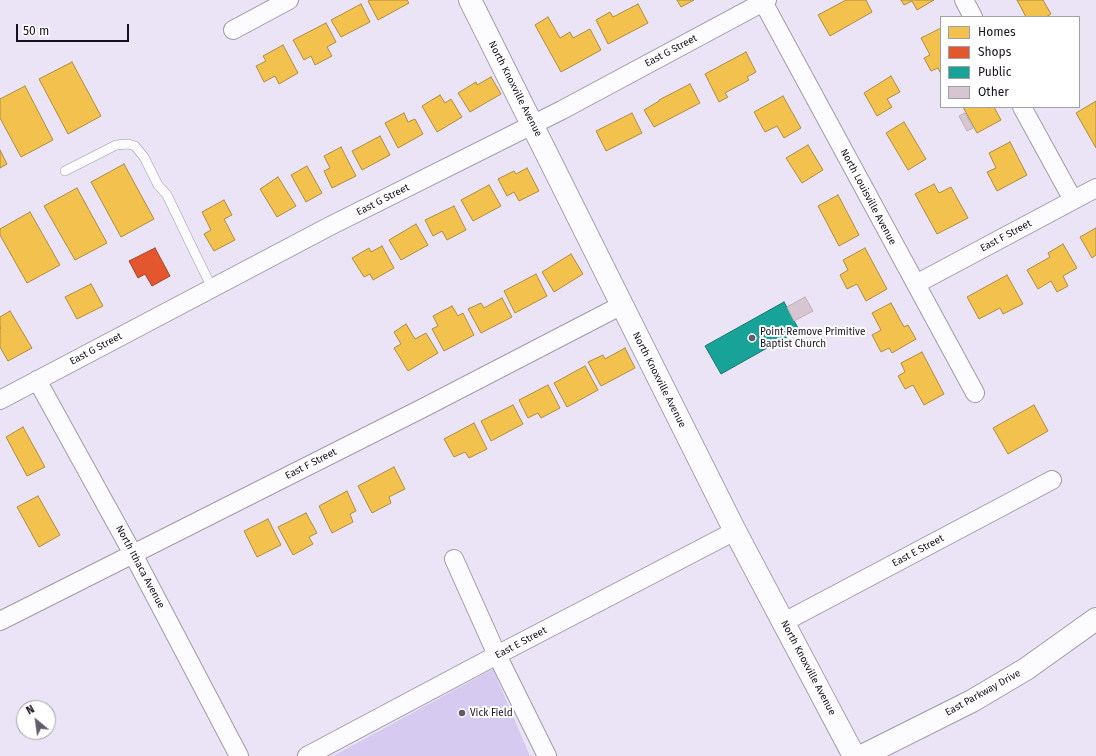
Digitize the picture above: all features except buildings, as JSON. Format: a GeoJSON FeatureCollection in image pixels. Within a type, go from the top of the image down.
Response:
{"type":"FeatureCollection","features":[{"type":"Feature","properties":{"kind":"street"},"geometry":{"type":"LineString","coordinates":[[233,30],[289,0]]}},
{"type":"Feature","properties":{"kind":"street","name":"North Knoxville Avenue"},"geometry":{"type":"LineString","coordinates":[[470,0],[735,530],[854,756]]}},
{"type":"Feature","properties":{"kind":"street"},"geometry":{"type":"LineString","coordinates":[[964,0],[972,16]]}},
{"type":"Feature","properties":{"kind":"street","name":"East G Street"},"geometry":{"type":"LineString","coordinates":[[0,400],[330,226],[533,125],[764,1]]}},
{"type":"Feature","properties":{"kind":"street","name":"North Louisville Avenue"},"geometry":{"type":"LineString","coordinates":[[764,1],[975,393]]}},
{"type":"Feature","properties":{"kind":"street"},"geometry":{"type":"LineString","coordinates":[[1023,108],[1073,200]]}},
{"type":"Feature","properties":{"kind":"street","name":"East F Street"},"geometry":{"type":"LineString","coordinates":[[916,284],[1096,188]]}},
{"type":"Feature","properties":{"kind":"street","name":"East F Street"},"geometry":{"type":"LineString","coordinates":[[0,621],[425,407],[622,305]]}},
{"type":"Feature","properties":{"kind":"street","name":"North Ithaca Avenue"},"geometry":{"type":"LineString","coordinates":[[37,380],[133,554],[239,756]]}},
{"type":"Feature","properties":{"kind":"street","name":"East E Street"},"geometry":{"type":"LineString","coordinates":[[784,622],[1052,480]]}},
{"type":"Feature","properties":{"kind":"street","name":"East E Street"},"geometry":{"type":"LineString","coordinates":[[307,756],[735,530]]}},
{"type":"Feature","properties":{"kind":"street"},"geometry":{"type":"LineString","coordinates":[[454,559],[497,655],[547,756]]}},
{"type":"Feature","properties":{"kind":"street","name":"East Parkway Drive"},"geometry":{"type":"LineString","coordinates":[[862,756],[972,701],[1026,669],[1096,618]]}},
{"type":"Feature","properties":{"kind":"lane"},"geometry":{"type":"LineString","coordinates":[[65,171],[116,145],[128,144],[135,146],[144,158],[158,185],[166,195],[212,288]]}},
{"type":"Feature","properties":{"kind":"shaded area","name":"Vick Field"},"geometry":{"type":"Polygon","coordinates":[[[493,669],[530,756],[333,756],[493,669]]]}},
{"type":"Feature","properties":{"kind":"place","name":"Point Remove Primitive Baptist Church"},"geometry":{"type":"Point","coordinates":[752,338]}},
{"type":"Feature","properties":{"kind":"place","name":"Vick Field"},"geometry":{"type":"Point","coordinates":[462,713]}}]}
